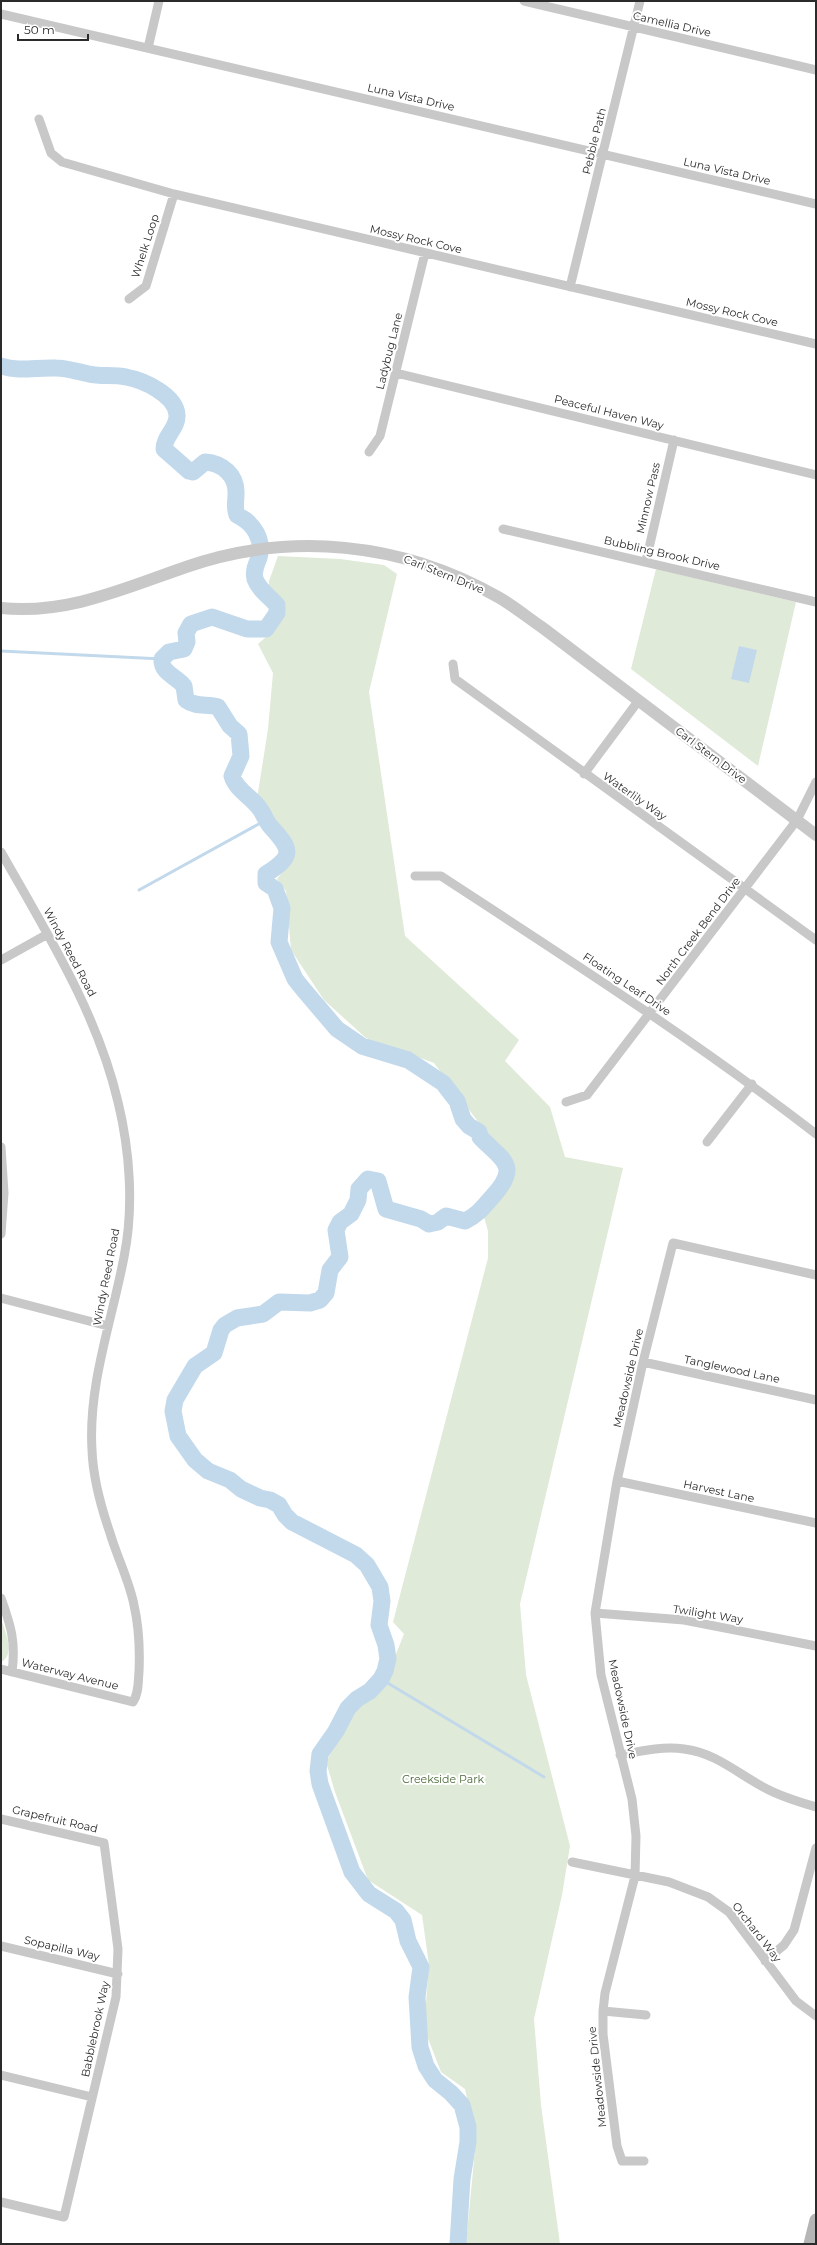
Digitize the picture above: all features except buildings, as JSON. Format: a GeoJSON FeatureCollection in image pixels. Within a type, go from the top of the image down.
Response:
{"type":"FeatureCollection","features":[{"type":"Feature","properties":{"kind":"main road"},"geometry":{"type":"LineString","coordinates":[[810,2244],[816,2220]]}},
{"type":"Feature","properties":{"kind":"street"},"geometry":{"type":"LineString","coordinates":[[148,48],[159,1]]}},
{"type":"Feature","properties":{"kind":"street","name":"Camellia Drive"},"geometry":{"type":"LineString","coordinates":[[524,1],[816,70]]}},
{"type":"Feature","properties":{"kind":"street","name":"Pebble Path"},"geometry":{"type":"LineString","coordinates":[[570,287],[640,1]]}},
{"type":"Feature","properties":{"kind":"street","name":"Luna Vista Drive"},"geometry":{"type":"LineString","coordinates":[[1,14],[816,204]]}},
{"type":"Feature","properties":{"kind":"street","name":"Mossy Rock Cove"},"geometry":{"type":"LineString","coordinates":[[39,119],[51,153],[62,162],[174,194],[816,344]]}},
{"type":"Feature","properties":{"kind":"street","name":"Whelk Loop"},"geometry":{"type":"LineString","coordinates":[[129,299],[146,286],[174,194]]}},
{"type":"Feature","properties":{"kind":"street","name":"Ladybug Lane"},"geometry":{"type":"LineString","coordinates":[[369,452],[380,436],[425,253]]}},
{"type":"Feature","properties":{"kind":"street","name":"Peaceful Haven Way"},"geometry":{"type":"LineString","coordinates":[[396,372],[816,475]]}},
{"type":"Feature","properties":{"kind":"street","name":"Minnow Pass"},"geometry":{"type":"LineString","coordinates":[[646,561],[674,440]]}},
{"type":"Feature","properties":{"kind":"street","name":"Bubbling Brook Drive"},"geometry":{"type":"LineString","coordinates":[[503,529],[646,561],[816,602]]}},
{"type":"Feature","properties":{"kind":"street","name":"Carl Stern Drive"},"geometry":{"type":"LineString","coordinates":[[1,608],[38,609],[99,599],[214,558],[296,546],[339,546],[372,550],[403,557],[464,580],[498,598],[543,628],[816,835]]}},
{"type":"Feature","properties":{"kind":"street","name":"Waterlily Way"},"geometry":{"type":"LineString","coordinates":[[453,664],[455,679],[584,774],[816,940]]}},
{"type":"Feature","properties":{"kind":"street"},"geometry":{"type":"LineString","coordinates":[[584,774],[639,700]]}},
{"type":"Feature","properties":{"kind":"street","name":"North Creek Bend Drive"},"geometry":{"type":"LineString","coordinates":[[566,1102],[587,1095],[797,820],[816,782]]}},
{"type":"Feature","properties":{"kind":"street","name":"Windy Reed Road"},"geometry":{"type":"LineString","coordinates":[[1,852],[88,1011],[107,1061],[121,1119],[129,1183],[129,1222],[125,1254],[101,1357],[92,1414],[92,1451],[102,1506],[127,1581],[138,1626],[138,1690],[133,1702]]}},
{"type":"Feature","properties":{"kind":"street","name":"Floating Leaf Drive"},"geometry":{"type":"LineString","coordinates":[[415,876],[441,876],[651,1013],[752,1084],[816,1134]]}},
{"type":"Feature","properties":{"kind":"street"},"geometry":{"type":"LineString","coordinates":[[1,960],[46,935]]}},
{"type":"Feature","properties":{"kind":"street"},"geometry":{"type":"LineString","coordinates":[[707,1142],[752,1084]]}},
{"type":"Feature","properties":{"kind":"street"},"geometry":{"type":"LineString","coordinates":[[1,1147],[4,1193],[1,1234]]}},
{"type":"Feature","properties":{"kind":"street","name":"Meadowside Drive"},"geometry":{"type":"LineString","coordinates":[[644,2161],[622,2161],[617,2146],[604,2034],[603,2011],[605,1993],[636,1876],[636,1836],[632,1799],[601,1675],[595,1613],[617,1481],[643,1362],[673,1243],[816,1275]]}},
{"type":"Feature","properties":{"kind":"street"},"geometry":{"type":"LineString","coordinates":[[1,1298],[108,1326]]}},
{"type":"Feature","properties":{"kind":"street","name":"Tanglewood Lane"},"geometry":{"type":"LineString","coordinates":[[643,1362],[816,1400]]}},
{"type":"Feature","properties":{"kind":"street","name":"Harvest Lane"},"geometry":{"type":"LineString","coordinates":[[617,1481],[816,1523]]}},
{"type":"Feature","properties":{"kind":"street"},"geometry":{"type":"LineString","coordinates":[[1,1598],[12,1628],[14,1643],[12,1672]]}},
{"type":"Feature","properties":{"kind":"street","name":"Twilight Way"},"geometry":{"type":"LineString","coordinates":[[595,1613],[684,1620],[816,1646]]}},
{"type":"Feature","properties":{"kind":"street","name":"Waterway Avenue"},"geometry":{"type":"LineString","coordinates":[[1,1669],[133,1702]]}},
{"type":"Feature","properties":{"kind":"street"},"geometry":{"type":"LineString","coordinates":[[620,1754],[665,1748],[685,1749],[718,1759],[751,1780],[784,1797],[816,1806]]}},
{"type":"Feature","properties":{"kind":"street","name":"Grapefruit Road"},"geometry":{"type":"LineString","coordinates":[[1,1818],[104,1843]]}},
{"type":"Feature","properties":{"kind":"street","name":"Babblebrook Way"},"geometry":{"type":"LineString","coordinates":[[1,2202],[64,2217],[116,1997],[118,1949],[104,1843]]}},
{"type":"Feature","properties":{"kind":"street"},"geometry":{"type":"LineString","coordinates":[[764,1961],[784,1945],[794,1930],[816,1848]]}},
{"type":"Feature","properties":{"kind":"street","name":"Orchard Way"},"geometry":{"type":"LineString","coordinates":[[572,1862],[669,1882],[708,1897],[729,1912],[764,1961],[796,2001],[816,2016]]}},
{"type":"Feature","properties":{"kind":"street","name":"Sopapilla Way"},"geometry":{"type":"LineString","coordinates":[[1,1946],[118,1974]]}},
{"type":"Feature","properties":{"kind":"street"},"geometry":{"type":"LineString","coordinates":[[603,2011],[646,2015]]}},
{"type":"Feature","properties":{"kind":"street"},"geometry":{"type":"LineString","coordinates":[[1,2075],[92,2096]]}},
{"type":"Feature","properties":{"kind":"green space","name":"Creekside Park"},"geometry":{"type":"Polygon","coordinates":[[[278,556],[340,559],[384,565],[397,574],[369,692],[405,936],[519,1040],[505,1061],[550,1107],[565,1157],[623,1168],[520,1604],[526,1675],[570,1846],[562,1895],[534,2019],[541,2105],[560,2244],[466,2244],[476,2139],[465,2089],[441,2072],[424,2028],[429,1965],[422,1915],[368,1880],[335,1792],[326,1762],[353,1713],[382,1689],[404,1634],[393,1622],[488,1258],[488,1231],[484,1217],[514,1172],[434,1063],[366,1038],[324,1000],[291,950],[286,891],[277,879],[294,857],[289,838],[275,824],[257,799],[268,729],[273,673],[258,644],[274,630],[283,607],[269,592],[269,581],[278,556]]]}},
{"type":"Feature","properties":{"kind":"green space"},"geometry":{"type":"Polygon","coordinates":[[[656,569],[796,602],[758,766],[631,669],[656,569]]]}},
{"type":"Feature","properties":{"kind":"green space"},"geometry":{"type":"Polygon","coordinates":[[[1,1619],[7,1636],[9,1648],[8,1654],[1,1662],[1,1619]]]}},
{"type":"Feature","properties":{"kind":"water"},"geometry":{"type":"Polygon","coordinates":[[[739,646],[757,650],[749,683],[731,679],[739,646]]]}},
{"type":"Feature","properties":{"kind":"waterway"},"geometry":{"type":"LineString","coordinates":[[1,366],[15,369],[64,369],[94,375],[126,377],[141,381],[165,395],[175,408],[177,420],[166,440],[164,449],[189,471],[193,472],[205,462],[223,468],[231,476],[236,487],[235,507],[237,515],[253,527],[259,539],[260,551],[254,576],[255,579],[262,590],[277,605],[277,613],[266,629],[247,629],[212,617],[191,624],[186,633],[187,642],[184,649],[169,652],[162,659],[162,664],[166,671],[184,686],[186,700],[197,704],[218,707],[230,726],[239,734],[241,756],[232,776],[234,781],[257,805],[269,825],[286,847],[287,852],[282,862],[266,874],[266,883],[275,889],[282,908],[279,942],[295,979],[337,1029],[362,1046],[408,1060],[443,1083],[457,1101],[463,1119],[469,1126],[479,1132],[480,1137],[501,1158],[507,1170],[506,1177],[501,1186],[484,1207],[474,1216],[465,1221],[446,1216],[438,1222],[429,1224],[421,1219],[386,1209],[378,1181],[368,1179],[359,1189],[358,1200],[351,1214],[340,1222],[336,1230],[340,1257],[330,1270],[326,1293],[320,1300],[310,1303],[279,1302],[263,1314],[237,1318],[225,1325],[221,1330],[214,1353],[195,1366],[175,1400],[173,1411],[178,1436],[195,1460],[208,1471],[230,1480],[241,1489],[279,1505],[285,1515],[292,1522],[356,1555],[367,1565],[380,1587],[382,1601],[379,1625],[386,1645],[388,1659],[385,1671],[381,1679],[370,1691],[357,1699],[348,1708],[336,1731],[320,1754],[318,1771],[320,1784],[352,1872],[369,1894],[396,1911],[403,1920],[408,1941],[421,1967],[417,1997],[420,2047],[426,2066],[435,2080],[451,2093],[462,2105],[468,2127],[468,2142],[462,2179],[458,2244]]}},
{"type":"Feature","properties":{"kind":"waterway"},"geometry":{"type":"LineString","coordinates":[[1,651],[162,659]]}},
{"type":"Feature","properties":{"kind":"waterway"},"geometry":{"type":"LineString","coordinates":[[139,890],[266,820]]}},
{"type":"Feature","properties":{"kind":"waterway"},"geometry":{"type":"LineString","coordinates":[[381,1679],[544,1777]]}}]}
